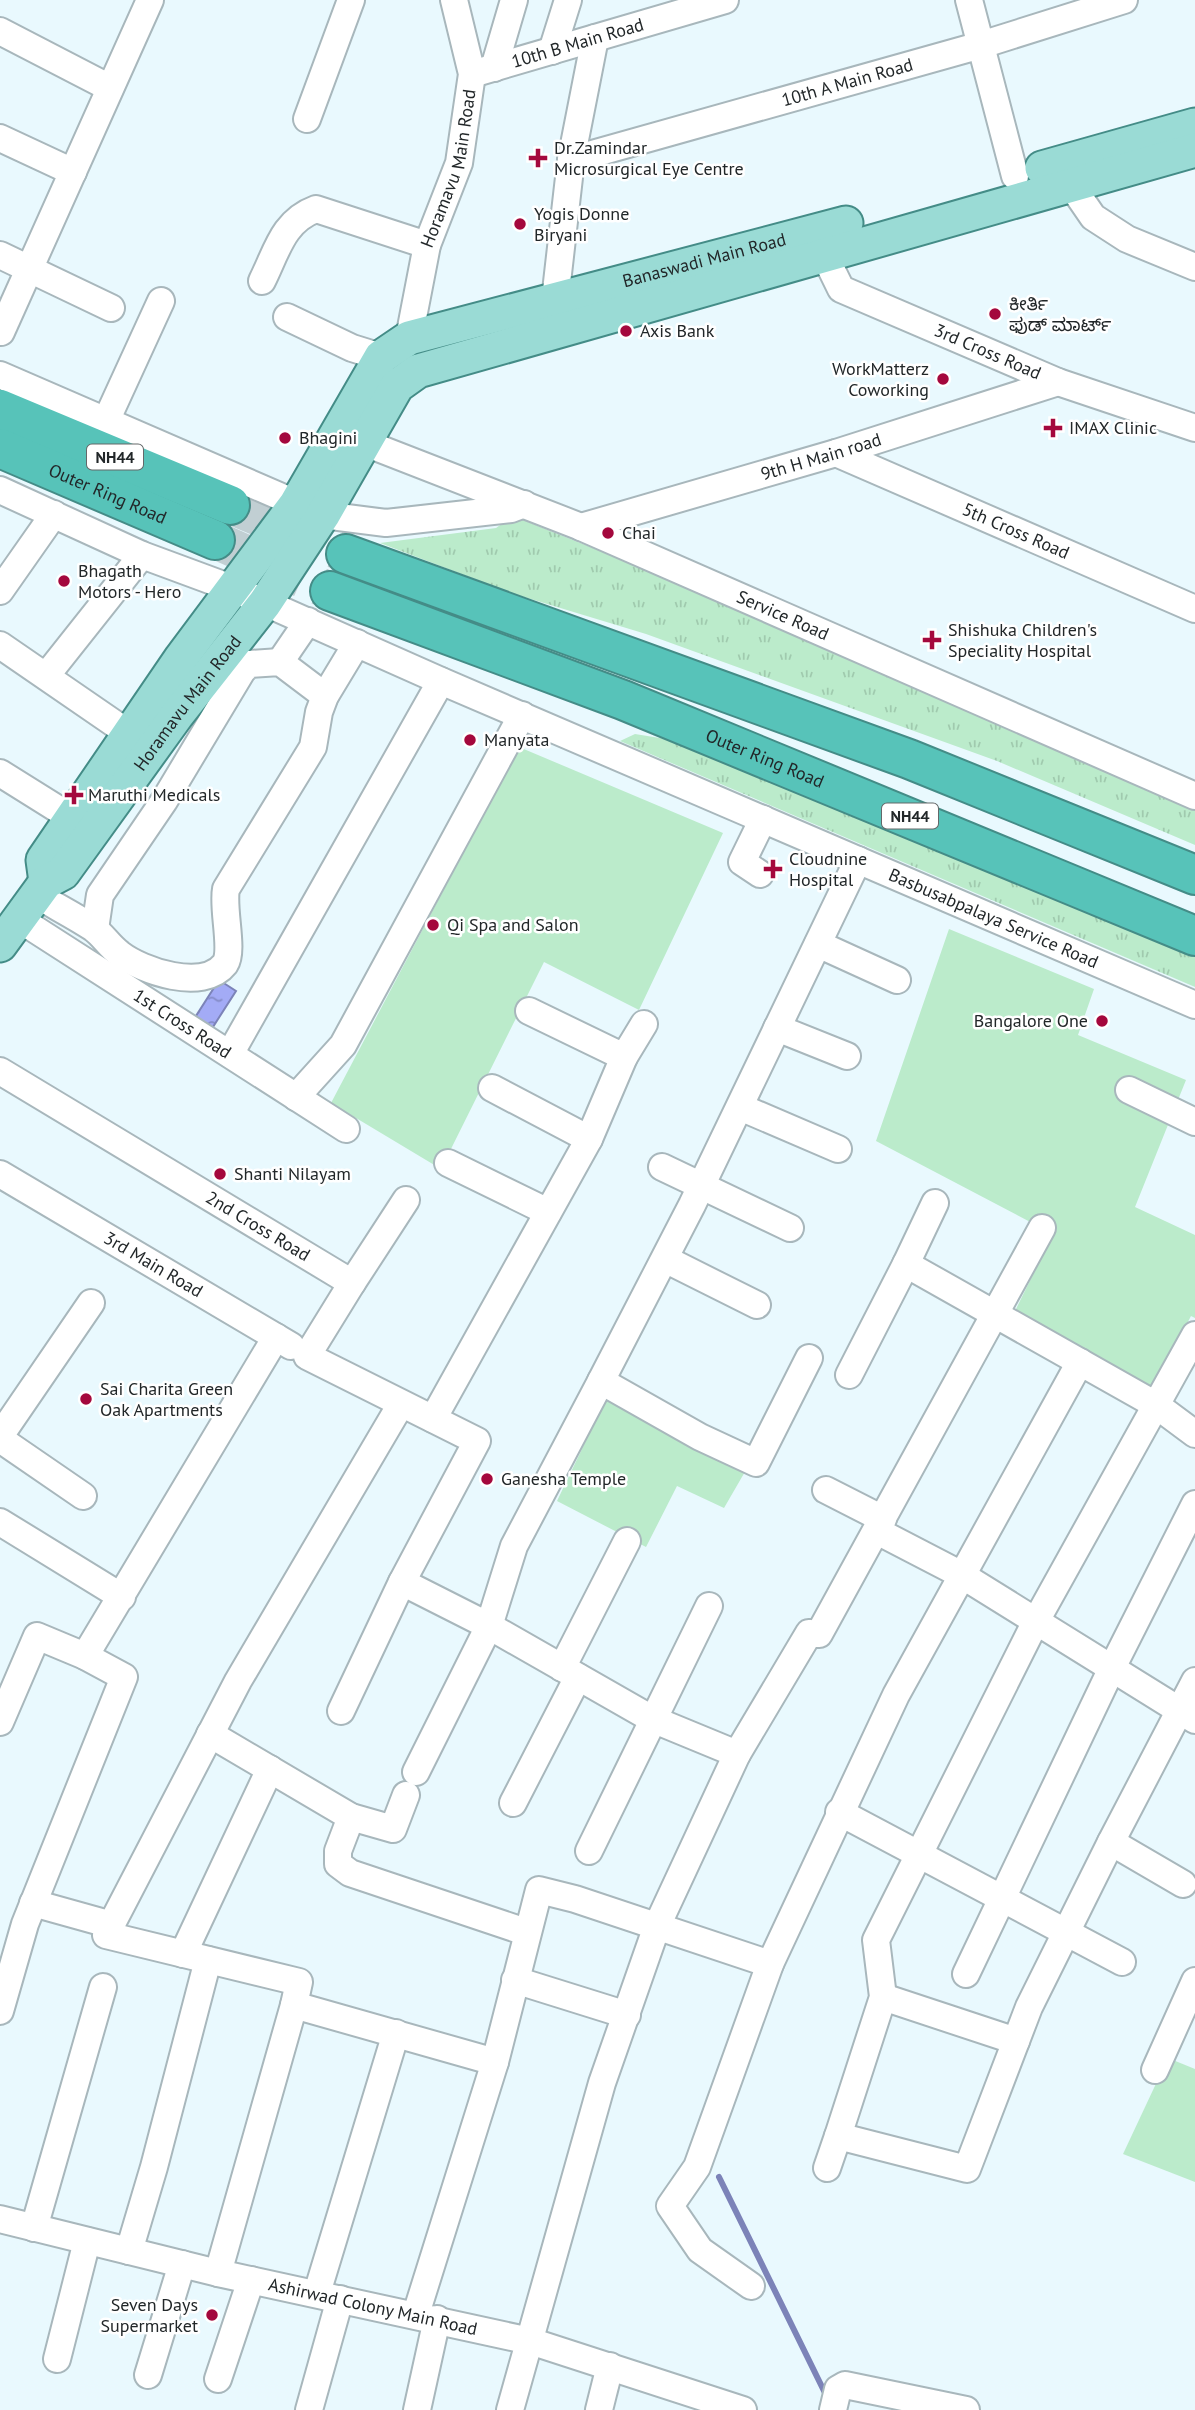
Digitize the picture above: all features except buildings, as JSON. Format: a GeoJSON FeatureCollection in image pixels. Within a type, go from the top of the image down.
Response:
{"type":"FeatureCollection","features":[{"type":"Feature","properties":{"kind":"highway","name":"Outer Ring Road"},"geometry":{"type":"LineString","coordinates":[[0,408],[230,505]]}},
{"type":"Feature","properties":{"kind":"highway","name":"Outer Ring Road"},"geometry":{"type":"LineString","coordinates":[[0,448],[215,540]]}},
{"type":"Feature","properties":{"kind":"highway"},"geometry":{"type":"LineString","coordinates":[[346,554],[909,759],[1195,875]]}},
{"type":"Feature","properties":{"kind":"highway","name":"Outer Ring Road"},"geometry":{"type":"LineString","coordinates":[[330,592],[623,700],[1195,936]]}},
{"type":"Feature","properties":{"kind":"main road","name":"Banaswadi Main Road"},"geometry":{"type":"LineString","coordinates":[[310,510],[365,443],[397,386],[418,371],[818,243],[1015,176],[1195,125]]}},
{"type":"Feature","properties":{"kind":"main road","name":"Banaswadi Main Road"},"geometry":{"type":"LineString","coordinates":[[310,510],[381,357],[409,338],[555,300],[1071,184],[1195,150]]}},
{"type":"Feature","properties":{"kind":"main road","name":"Horamavu Main Road"},"geometry":{"type":"LineString","coordinates":[[25,910],[43,860],[128,733],[234,589],[310,510]]}},
{"type":"Feature","properties":{"kind":"main road","name":"Horamavu Main Road"},"geometry":{"type":"LineString","coordinates":[[25,910],[63,873],[177,715],[265,603],[310,510]]}},
{"type":"Feature","properties":{"kind":"street"},"geometry":{"type":"LineString","coordinates":[[1,332],[150,0]]}},
{"type":"Feature","properties":{"kind":"street"},"geometry":{"type":"LineString","coordinates":[[307,119],[351,0]]}},
{"type":"Feature","properties":{"kind":"street","name":"Horamavu Main Road"},"geometry":{"type":"LineString","coordinates":[[409,338],[427,245],[459,163],[483,71],[454,0]]}},
{"type":"Feature","properties":{"kind":"street"},"geometry":{"type":"LineString","coordinates":[[483,71],[514,0]]}},
{"type":"Feature","properties":{"kind":"street"},"geometry":{"type":"LineString","coordinates":[[552,51],[568,0]]}},
{"type":"Feature","properties":{"kind":"street","name":"10th B Main Road"},"geometry":{"type":"LineString","coordinates":[[483,71],[595,38],[663,10],[725,0]]}},
{"type":"Feature","properties":{"kind":"street"},"geometry":{"type":"LineString","coordinates":[[969,0],[1015,176]]}},
{"type":"Feature","properties":{"kind":"street","name":"10th A Main Road"},"geometry":{"type":"LineString","coordinates":[[571,160],[981,45],[1124,0]]}},
{"type":"Feature","properties":{"kind":"street"},"geometry":{"type":"LineString","coordinates":[[0,32],[110,88]]}},
{"type":"Feature","properties":{"kind":"street"},"geometry":{"type":"LineString","coordinates":[[555,300],[571,160],[595,38]]}},
{"type":"Feature","properties":{"kind":"street"},"geometry":{"type":"LineString","coordinates":[[0,138],[72,172]]}},
{"type":"Feature","properties":{"kind":"street"},"geometry":{"type":"LineString","coordinates":[[1071,184],[1093,217],[1127,239],[1195,267]]}},
{"type":"Feature","properties":{"kind":"street"},"geometry":{"type":"LineString","coordinates":[[262,281],[289,226],[299,215],[316,209],[427,245]]}},
{"type":"Feature","properties":{"kind":"street","name":"3rd Cross Road"},"geometry":{"type":"LineString","coordinates":[[818,243],[841,289],[1058,382],[1195,428]]}},
{"type":"Feature","properties":{"kind":"street"},"geometry":{"type":"LineString","coordinates":[[0,256],[111,308]]}},
{"type":"Feature","properties":{"kind":"street"},"geometry":{"type":"LineString","coordinates":[[106,421],[161,301]]}},
{"type":"Feature","properties":{"kind":"street"},"geometry":{"type":"LineString","coordinates":[[287,317],[352,348],[381,357]]}},
{"type":"Feature","properties":{"kind":"street"},"geometry":{"type":"LineString","coordinates":[[0,375],[247,480],[310,510],[386,523],[511,509],[524,504]]}},
{"type":"Feature","properties":{"kind":"street","name":"9th H Main road"},"geometry":{"type":"LineString","coordinates":[[581,527],[836,453],[1058,382]]}},
{"type":"Feature","properties":{"kind":"street","name":"Service Road"},"geometry":{"type":"LineString","coordinates":[[365,443],[581,527],[1195,796]]}},
{"type":"Feature","properties":{"kind":"street","name":"5th Cross Road"},"geometry":{"type":"LineString","coordinates":[[836,453],[1195,609]]}},
{"type":"Feature","properties":{"kind":"street","name":"Basbusabpalaya Service Road"},"geometry":{"type":"LineString","coordinates":[[0,490],[142,555],[234,589],[441,681],[1195,1005]]}},
{"type":"Feature","properties":{"kind":"street"},"geometry":{"type":"LineString","coordinates":[[0,591],[54,514]]}},
{"type":"Feature","properties":{"kind":"street"},"geometry":{"type":"LineString","coordinates":[[46,676],[142,555]]}},
{"type":"Feature","properties":{"kind":"street"},"geometry":{"type":"LineString","coordinates":[[280,662],[307,621]]}},
{"type":"Feature","properties":{"kind":"street"},"geometry":{"type":"LineString","coordinates":[[25,910],[95,929],[119,953],[154,972],[196,977],[213,973],[225,963],[229,953],[223,916],[226,889],[313,747],[319,712],[325,696],[357,643]]}},
{"type":"Feature","properties":{"kind":"street"},"geometry":{"type":"LineString","coordinates":[[0,645],[128,733]]}},
{"type":"Feature","properties":{"kind":"street"},"geometry":{"type":"LineString","coordinates":[[95,929],[100,895],[164,801],[242,671],[249,664],[280,662],[325,696]]}},
{"type":"Feature","properties":{"kind":"street"},"geometry":{"type":"LineString","coordinates":[[230,1054],[441,681]]}},
{"type":"Feature","properties":{"kind":"street"},"geometry":{"type":"LineString","coordinates":[[296,1097],[343,1045],[522,715]]}},
{"type":"Feature","properties":{"kind":"street"},"geometry":{"type":"LineString","coordinates":[[0,773],[72,818]]}},
{"type":"Feature","properties":{"kind":"street"},"geometry":{"type":"LineString","coordinates":[[760,874],[742,862],[763,819]]}},
{"type":"Feature","properties":{"kind":"street"},"geometry":{"type":"LineString","coordinates":[[210,1734],[351,1817],[393,1829],[411,1784],[489,1626],[514,1546],[665,1259],[858,860]]}},
{"type":"Feature","properties":{"kind":"street","name":"1st Cross Road"},"geometry":{"type":"LineString","coordinates":[[25,910],[230,1054],[346,1129]]}},
{"type":"Feature","properties":{"kind":"street"},"geometry":{"type":"LineString","coordinates":[[818,944],[897,980]]}},
{"type":"Feature","properties":{"kind":"street"},"geometry":{"type":"LineString","coordinates":[[529,1010],[624,1057]]}},
{"type":"Feature","properties":{"kind":"street"},"geometry":{"type":"LineString","coordinates":[[433,1419],[589,1139],[624,1057],[644,1024]]}},
{"type":"Feature","properties":{"kind":"street"},"geometry":{"type":"LineString","coordinates":[[778,1028],[847,1056]]}},
{"type":"Feature","properties":{"kind":"street","name":"2nd Cross Road"},"geometry":{"type":"LineString","coordinates":[[0,1071],[352,1283]]}},
{"type":"Feature","properties":{"kind":"street"},"geometry":{"type":"LineString","coordinates":[[492,1088],[589,1139]]}},
{"type":"Feature","properties":{"kind":"street"},"geometry":{"type":"LineString","coordinates":[[1129,1090],[1195,1122]]}},
{"type":"Feature","properties":{"kind":"street"},"geometry":{"type":"LineString","coordinates":[[740,1107],[838,1149]]}},
{"type":"Feature","properties":{"kind":"street"},"geometry":{"type":"LineString","coordinates":[[448,1163],[548,1212]]}},
{"type":"Feature","properties":{"kind":"street"},"geometry":{"type":"LineString","coordinates":[[662,1167],[790,1228]]}},
{"type":"Feature","properties":{"kind":"street","name":"3rd Main Road"},"geometry":{"type":"LineString","coordinates":[[0,1174],[307,1356]]}},
{"type":"Feature","properties":{"kind":"street"},"geometry":{"type":"LineString","coordinates":[[341,1711],[402,1583],[477,1441],[307,1356],[406,1200]]}},
{"type":"Feature","properties":{"kind":"street"},"geometry":{"type":"LineString","coordinates":[[849,1375],[935,1203]]}},
{"type":"Feature","properties":{"kind":"street"},"geometry":{"type":"LineString","coordinates":[[510,2410],[603,2083],[657,1926],[737,1754],[808,1633],[819,1634],[1042,1228]]}},
{"type":"Feature","properties":{"kind":"street"},"geometry":{"type":"LineString","coordinates":[[665,1259],[757,1305]]}},
{"type":"Feature","properties":{"kind":"street"},"geometry":{"type":"LineString","coordinates":[[906,1264],[1156,1405],[1195,1434]]}},
{"type":"Feature","properties":{"kind":"street"},"geometry":{"type":"LineString","coordinates":[[83,1496],[0,1437],[91,1303]]}},
{"type":"Feature","properties":{"kind":"street"},"geometry":{"type":"LineString","coordinates":[[827,2168],[883,1997],[876,1940],[1035,1621],[1195,1335]]}},
{"type":"Feature","properties":{"kind":"street"},"geometry":{"type":"LineString","coordinates":[[85,1656],[276,1337]]}},
{"type":"Feature","properties":{"kind":"street"},"geometry":{"type":"LineString","coordinates":[[601,1381],[700,1437],[756,1463],[809,1358]]}},
{"type":"Feature","properties":{"kind":"street"},"geometry":{"type":"LineString","coordinates":[[751,2286],[700,2250],[670,2206],[697,2167],[770,1964],[839,1812],[896,1695],[960,1574],[1080,1362]]}},
{"type":"Feature","properties":{"kind":"street"},"geometry":{"type":"LineString","coordinates":[[218,2273],[299,1982],[106,1935],[237,1681],[401,1404]]}},
{"type":"Feature","properties":{"kind":"street"},"geometry":{"type":"LineString","coordinates":[[826,1490],[1187,1714]]}},
{"type":"Feature","properties":{"kind":"street"},"geometry":{"type":"LineString","coordinates":[[966,1974],[1000,1897],[1195,1504]]}},
{"type":"Feature","properties":{"kind":"street"},"geometry":{"type":"LineString","coordinates":[[0,1522],[122,1597]]}},
{"type":"Feature","properties":{"kind":"street"},"geometry":{"type":"LineString","coordinates":[[513,1803],[627,1541]]}},
{"type":"Feature","properties":{"kind":"street"},"geometry":{"type":"LineString","coordinates":[[402,1583],[489,1626],[652,1720],[737,1754]]}},
{"type":"Feature","properties":{"kind":"street"},"geometry":{"type":"LineString","coordinates":[[589,1851],[709,1606]]}},
{"type":"Feature","properties":{"kind":"street"},"geometry":{"type":"LineString","coordinates":[[0,1722],[37,1636],[85,1656],[124,1677],[33,1903],[0,2011]]}},
{"type":"Feature","properties":{"kind":"street"},"geometry":{"type":"LineString","coordinates":[[838,2136],[967,2169],[1016,2041],[1066,1931],[1111,1842],[1187,1714],[1195,1681]]}},
{"type":"Feature","properties":{"kind":"street"},"geometry":{"type":"LineString","coordinates":[[183,1954],[270,1769]]}},
{"type":"Feature","properties":{"kind":"street"},"geometry":{"type":"LineString","coordinates":[[839,1812],[917,1856],[1122,1962]]}},
{"type":"Feature","properties":{"kind":"street"},"geometry":{"type":"LineString","coordinates":[[351,1817],[338,1851],[338,1864],[350,1873],[526,1932]]}},
{"type":"Feature","properties":{"kind":"street"},"geometry":{"type":"LineString","coordinates":[[1111,1842],[1183,1884]]}},
{"type":"Feature","properties":{"kind":"street"},"geometry":{"type":"LineString","coordinates":[[417,2410],[426,2317],[539,1890],[770,1964]]}},
{"type":"Feature","properties":{"kind":"street"},"geometry":{"type":"LineString","coordinates":[[33,1903],[112,1925]]}},
{"type":"Feature","properties":{"kind":"street"},"geometry":{"type":"LineString","coordinates":[[129,2251],[154,2167],[208,1960]]}},
{"type":"Feature","properties":{"kind":"street"},"geometry":{"type":"LineString","coordinates":[[515,1980],[627,2015]]}},
{"type":"Feature","properties":{"kind":"street"},"geometry":{"type":"LineString","coordinates":[[1155,2070],[1195,1981]]}},
{"type":"Feature","properties":{"kind":"street"},"geometry":{"type":"LineString","coordinates":[[34,2228],[103,1987]]}},
{"type":"Feature","properties":{"kind":"street"},"geometry":{"type":"LineString","coordinates":[[883,1997],[1016,2041]]}},
{"type":"Feature","properties":{"kind":"street"},"geometry":{"type":"LineString","coordinates":[[294,2005],[495,2062]]}},
{"type":"Feature","properties":{"kind":"street"},"geometry":{"type":"LineString","coordinates":[[309,2410],[329,2296],[396,2034]]}},
{"type":"Feature","properties":{"kind":"street","name":"Ashirwad Colony Main Road"},"geometry":{"type":"LineString","coordinates":[[0,2220],[218,2273],[426,2317],[609,2361],[743,2410]]}},
{"type":"Feature","properties":{"kind":"street"},"geometry":{"type":"LineString","coordinates":[[57,2359],[87,2241]]}},
{"type":"Feature","properties":{"kind":"street"},"geometry":{"type":"LineString","coordinates":[[148,2375],[182,2264]]}},
{"type":"Feature","properties":{"kind":"street"},"geometry":{"type":"LineString","coordinates":[[218,2379],[251,2280]]}},
{"type":"Feature","properties":{"kind":"street"},"geometry":{"type":"LineString","coordinates":[[598,2410],[609,2361]]}},
{"type":"Feature","properties":{"kind":"street"},"geometry":{"type":"LineString","coordinates":[[834,2407],[838,2389],[845,2385],[949,2408]]}},
{"type":"Feature","properties":{"kind":"green space"},"geometry":{"type":"Polygon","coordinates":[[[513,516],[780,623],[1195,802],[1195,845],[997,761],[646,634],[511,593],[380,543],[496,528],[513,516]]]}},
{"type":"Feature","properties":{"kind":"green space"},"geometry":{"type":"Polygon","coordinates":[[[635,734],[672,740],[850,810],[1195,957],[1195,987],[620,741],[635,734]]]}},
{"type":"Feature","properties":{"kind":"green space"},"geometry":{"type":"Polygon","coordinates":[[[519,747],[723,833],[639,1010],[544,962],[441,1169],[331,1103],[519,747]]]}},
{"type":"Feature","properties":{"kind":"green space"},"geometry":{"type":"Polygon","coordinates":[[[949,929],[1094,989],[1078,1035],[1186,1080],[1135,1207],[1195,1235],[1195,1318],[1191,1316],[1150,1394],[1014,1313],[1053,1234],[876,1141],[949,929]]]}},
{"type":"Feature","properties":{"kind":"green space"},"geometry":{"type":"Polygon","coordinates":[[[606,1399],[746,1470],[724,1508],[677,1486],[646,1547],[557,1501],[606,1399]]]}},
{"type":"Feature","properties":{"kind":"green space"},"geometry":{"type":"Polygon","coordinates":[[[1168,2058],[1195,2069],[1195,2182],[1123,2154],[1168,2058]]]}},
{"type":"Feature","properties":{"kind":"water"},"geometry":{"type":"Polygon","coordinates":[[[219,980],[236,991],[211,1030],[194,1019],[219,980]]]}},
{"type":"Feature","properties":{"kind":"waterway"},"geometry":{"type":"LineString","coordinates":[[719,2177],[826,2395]]}},
{"type":"Feature","properties":{"kind":"tunnel"},"geometry":{"type":"LineString","coordinates":[[230,505],[346,554]]}},
{"type":"Feature","properties":{"kind":"tunnel"},"geometry":{"type":"LineString","coordinates":[[215,540],[330,591]]}},
{"type":"Feature","properties":{"kind":"place","name":"Dr.Zamindar Microsurgical Eye Centre"},"geometry":{"type":"Point","coordinates":[538,158]}},
{"type":"Feature","properties":{"kind":"place","name":"Yogis Donne Biryani"},"geometry":{"type":"Point","coordinates":[520,224]}},
{"type":"Feature","properties":{"kind":"place","name":"ಕೀರ್ತಿ ಫುಡ್ ಮಾರ್ಟ್"},"geometry":{"type":"Point","coordinates":[995,314]}},
{"type":"Feature","properties":{"kind":"place","name":"Axis Bank"},"geometry":{"type":"Point","coordinates":[626,331]}},
{"type":"Feature","properties":{"kind":"place","name":"WorkMatterz Coworking"},"geometry":{"type":"Point","coordinates":[943,379]}},
{"type":"Feature","properties":{"kind":"place","name":"IMAX Clinic"},"geometry":{"type":"Point","coordinates":[1053,428]}},
{"type":"Feature","properties":{"kind":"place","name":"Bhagini"},"geometry":{"type":"Point","coordinates":[285,438]}},
{"type":"Feature","properties":{"kind":"place","name":"Chai"},"geometry":{"type":"Point","coordinates":[608,533]}},
{"type":"Feature","properties":{"kind":"place","name":"Bhagath Motors - Hero"},"geometry":{"type":"Point","coordinates":[64,581]}},
{"type":"Feature","properties":{"kind":"place","name":"Shishuka Children's Speciality Hospital"},"geometry":{"type":"Point","coordinates":[932,640]}},
{"type":"Feature","properties":{"kind":"place","name":"Manyata"},"geometry":{"type":"Point","coordinates":[470,740]}},
{"type":"Feature","properties":{"kind":"place","name":"Maruthi Medicals"},"geometry":{"type":"Point","coordinates":[74,795]}},
{"type":"Feature","properties":{"kind":"place","name":"Cloudnine Hospital"},"geometry":{"type":"Point","coordinates":[773,869]}},
{"type":"Feature","properties":{"kind":"place","name":"Qi Spa and Salon"},"geometry":{"type":"Point","coordinates":[433,925]}},
{"type":"Feature","properties":{"kind":"place","name":"Bangalore One"},"geometry":{"type":"Point","coordinates":[1102,1021]}},
{"type":"Feature","properties":{"kind":"place","name":"Shanti Nilayam"},"geometry":{"type":"Point","coordinates":[220,1174]}},
{"type":"Feature","properties":{"kind":"place","name":"Sai Charita Green Oak Apartments"},"geometry":{"type":"Point","coordinates":[86,1399]}},
{"type":"Feature","properties":{"kind":"place","name":"Ganesha Temple"},"geometry":{"type":"Point","coordinates":[487,1479]}},
{"type":"Feature","properties":{"kind":"place","name":"Seven Days Supermarket"},"geometry":{"type":"Point","coordinates":[212,2315]}}]}
